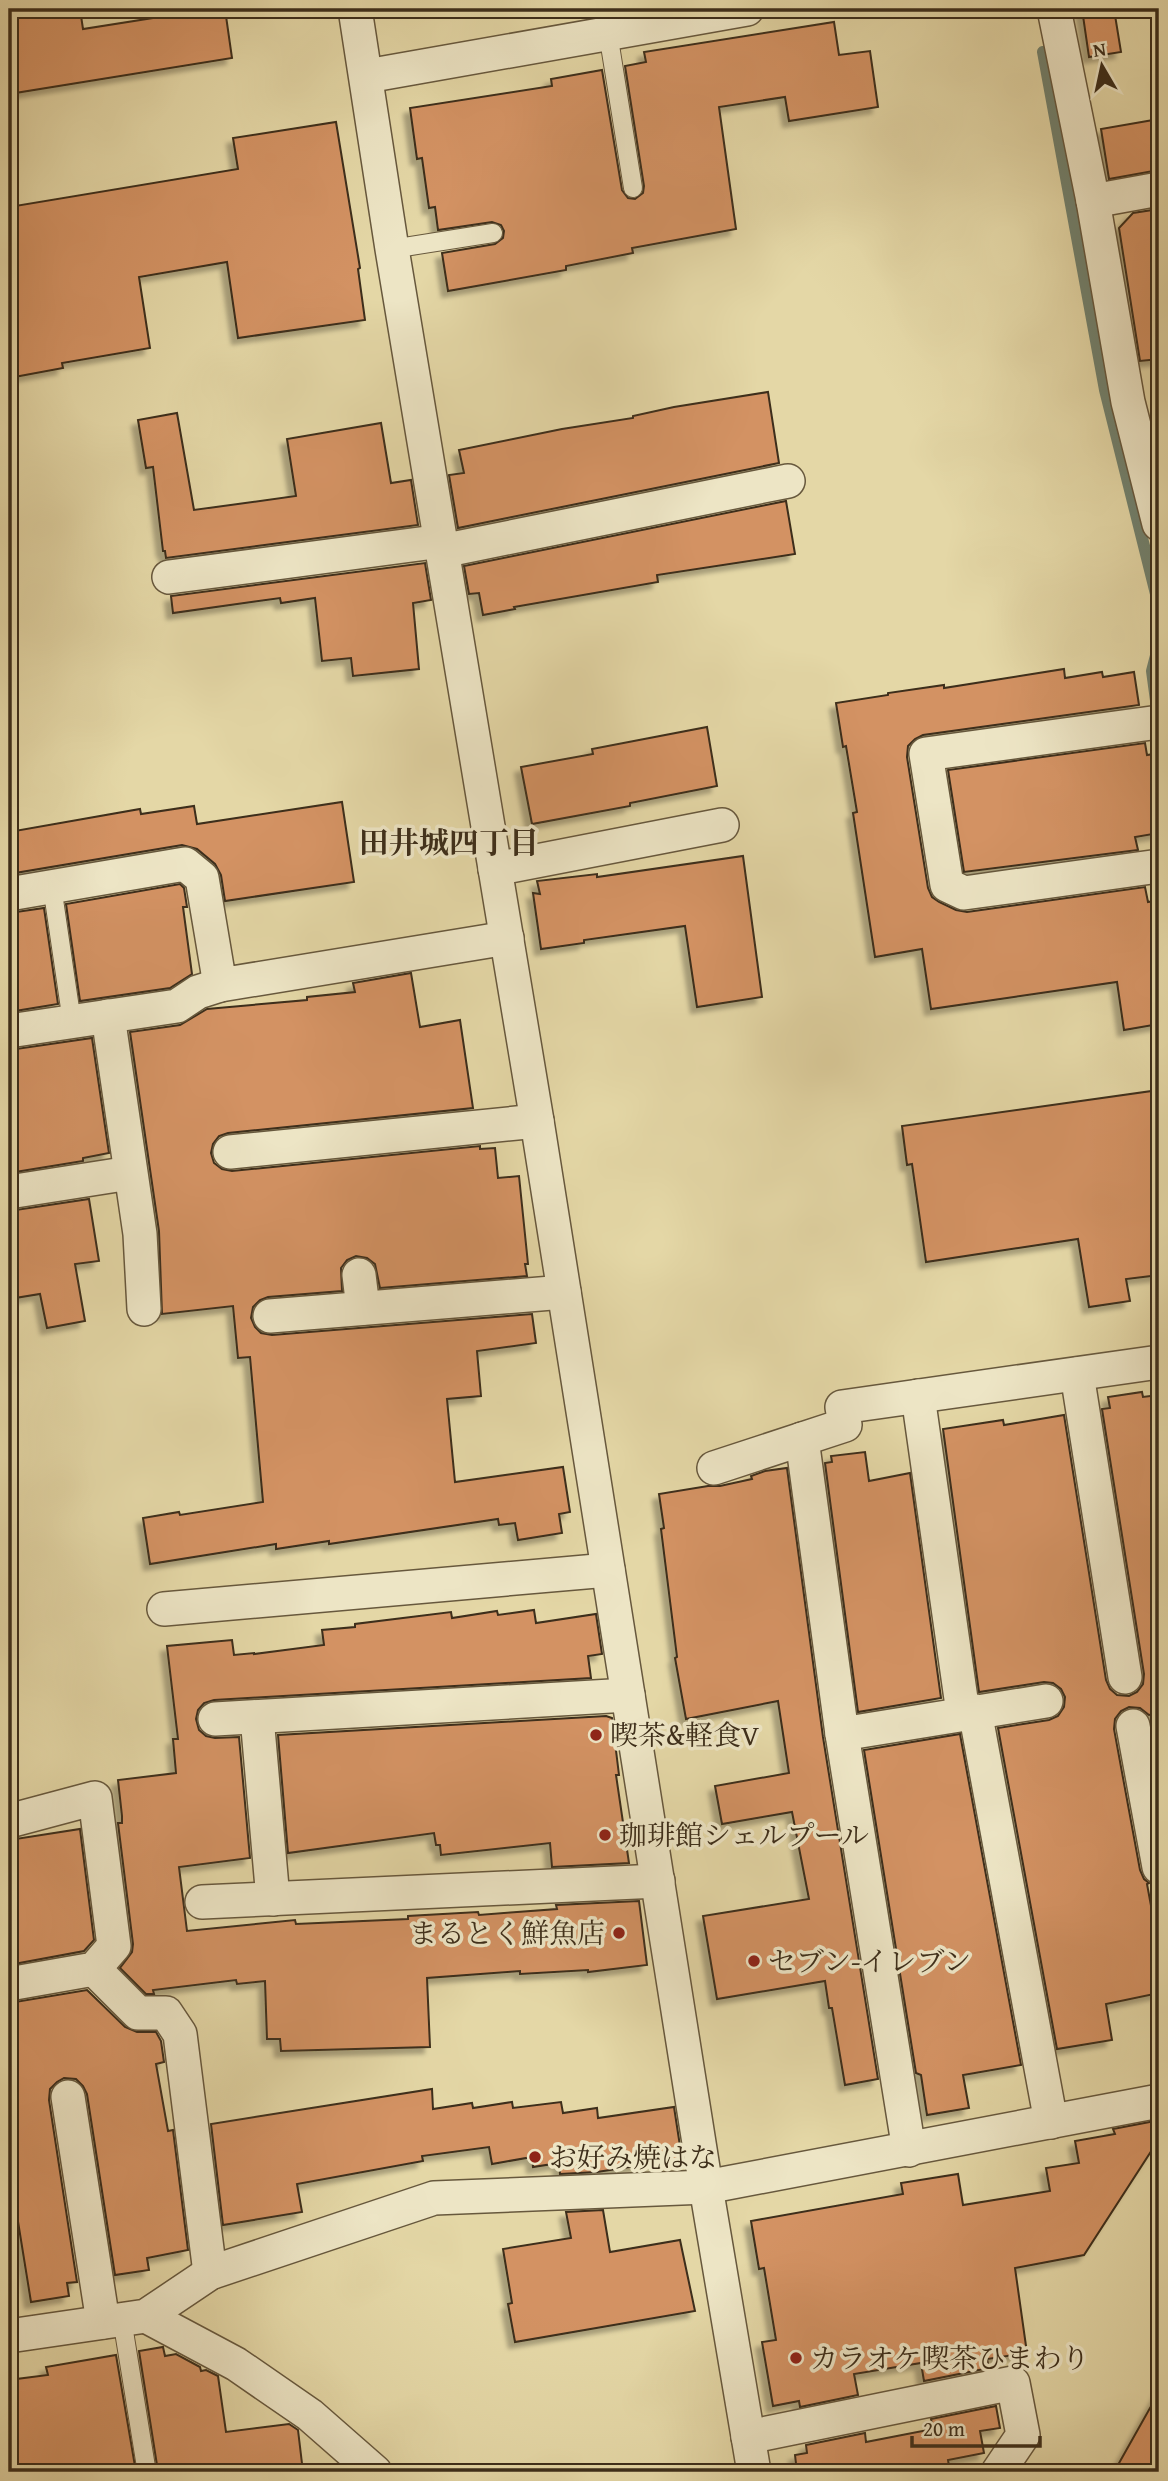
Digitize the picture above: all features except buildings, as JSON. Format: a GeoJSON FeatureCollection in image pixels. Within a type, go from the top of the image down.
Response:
{"type":"FeatureCollection","features":[{"type":"Feature","properties":{"kind":"street"},"geometry":{"type":"LineString","coordinates":[[355,9],[754,2472]]}},
{"type":"Feature","properties":{"kind":"street"},"geometry":{"type":"LineString","coordinates":[[367,76],[747,9]]}},
{"type":"Feature","properties":{"kind":"street"},"geometry":{"type":"LineString","coordinates":[[1054,9],[1093,201],[1128,402],[1159,524]]}},
{"type":"Feature","properties":{"kind":"street"},"geometry":{"type":"LineString","coordinates":[[1093,201],[1159,189]]}},
{"type":"Feature","properties":{"kind":"street"},"geometry":{"type":"LineString","coordinates":[[169,578],[442,546],[788,481]]}},
{"type":"Feature","properties":{"kind":"street"},"geometry":{"type":"LineString","coordinates":[[1159,722],[926,754],[947,885],[964,893],[1159,866]]}},
{"type":"Feature","properties":{"kind":"street"},"geometry":{"type":"LineString","coordinates":[[495,869],[722,825]]}},
{"type":"Feature","properties":{"kind":"street"},"geometry":{"type":"LineString","coordinates":[[9,894],[185,864],[202,878],[220,985]]}},
{"type":"Feature","properties":{"kind":"street"},"geometry":{"type":"LineString","coordinates":[[9,1031],[177,1006],[198,992],[220,985],[507,938]]}},
{"type":"Feature","properties":{"kind":"street"},"geometry":{"type":"LineString","coordinates":[[108,1016],[140,1234],[144,1309]]}},
{"type":"Feature","properties":{"kind":"street"},"geometry":{"type":"LineString","coordinates":[[230,1152],[537,1121]]}},
{"type":"Feature","properties":{"kind":"street"},"geometry":{"type":"LineString","coordinates":[[9,1192],[130,1173]]}},
{"type":"Feature","properties":{"kind":"street"},"geometry":{"type":"LineString","coordinates":[[359,1275],[363,1308]]}},
{"type":"Feature","properties":{"kind":"street"},"geometry":{"type":"LineString","coordinates":[[270,1317],[564,1292]]}},
{"type":"Feature","properties":{"kind":"street"},"geometry":{"type":"LineString","coordinates":[[714,1468],[845,1425],[842,1407],[1159,1362]]}},
{"type":"Feature","properties":{"kind":"street"},"geometry":{"type":"LineString","coordinates":[[1077,1374],[1125,1677]]}},
{"type":"Feature","properties":{"kind":"street"},"geometry":{"type":"LineString","coordinates":[[918,1396],[969,1712],[1051,2122]]}},
{"type":"Feature","properties":{"kind":"street"},"geometry":{"type":"LineString","coordinates":[[802,1439],[842,1734],[909,2150]]}},
{"type":"Feature","properties":{"kind":"street"},"geometry":{"type":"LineString","coordinates":[[164,1609],[608,1570]]}},
{"type":"Feature","properties":{"kind":"street"},"geometry":{"type":"LineString","coordinates":[[215,1719],[628,1695]]}},
{"type":"Feature","properties":{"kind":"street"},"geometry":{"type":"LineString","coordinates":[[842,1734],[1046,1701]]}},
{"type":"Feature","properties":{"kind":"street"},"geometry":{"type":"LineString","coordinates":[[257,1717],[273,1899]]}},
{"type":"Feature","properties":{"kind":"street"},"geometry":{"type":"LineString","coordinates":[[1133,1726],[1159,1867]]}},
{"type":"Feature","properties":{"kind":"street"},"geometry":{"type":"LineString","coordinates":[[9,1821],[95,1798],[114,1946],[94,1969],[9,1984]]}},
{"type":"Feature","properties":{"kind":"street"},"geometry":{"type":"LineString","coordinates":[[202,1902],[658,1881]]}},
{"type":"Feature","properties":{"kind":"street"},"geometry":{"type":"LineString","coordinates":[[94,1969],[138,2013],[166,2013],[180,2034],[210,2273]]}},
{"type":"Feature","properties":{"kind":"street"},"geometry":{"type":"LineString","coordinates":[[68,2096],[124,2319]]}},
{"type":"Feature","properties":{"kind":"street"},"geometry":{"type":"LineString","coordinates":[[9,2336],[124,2319],[210,2273],[434,2198],[706,2187],[1159,2101]]}},
{"type":"Feature","properties":{"kind":"street"},"geometry":{"type":"LineString","coordinates":[[124,2319],[236,2364],[310,2414],[374,2472]]}},
{"type":"Feature","properties":{"kind":"street"},"geometry":{"type":"LineString","coordinates":[[748,2437],[1013,2383],[1023,2435],[998,2472]]}},
{"type":"Feature","properties":{"kind":"lane"},"geometry":{"type":"LineString","coordinates":[[608,33],[633,188]]}},
{"type":"Feature","properties":{"kind":"lane"},"geometry":{"type":"LineString","coordinates":[[392,249],[493,233]]}},
{"type":"Feature","properties":{"kind":"lane"},"geometry":{"type":"LineString","coordinates":[[52,886],[72,1021]]}},
{"type":"Feature","properties":{"kind":"lane"},"geometry":{"type":"LineString","coordinates":[[124,2319],[146,2467]]}},
{"type":"Feature","properties":{"kind":"waterway"},"geometry":{"type":"LineString","coordinates":[[1043,52],[1105,390],[1159,606]]}},
{"type":"Feature","properties":{"kind":"waterway"},"geometry":{"type":"LineString","coordinates":[[1157,708],[1152,671],[1159,644]]}},
{"type":"Feature","properties":{"kind":"place","name":"喫茶&軽食V"},"geometry":{"type":"Point","coordinates":[596,1735]}},
{"type":"Feature","properties":{"kind":"place","name":"珈琲館シェルプール"},"geometry":{"type":"Point","coordinates":[605,1835]}},
{"type":"Feature","properties":{"kind":"place","name":"まるとく鮮魚店"},"geometry":{"type":"Point","coordinates":[619,1933]}},
{"type":"Feature","properties":{"kind":"place","name":"セブン-イレブン"},"geometry":{"type":"Point","coordinates":[754,1961]}},
{"type":"Feature","properties":{"kind":"place","name":"お好み焼はな"},"geometry":{"type":"Point","coordinates":[535,2157]}},
{"type":"Feature","properties":{"kind":"place","name":"カラオケ喫茶ひまわり"},"geometry":{"type":"Point","coordinates":[796,2358]}},
{"type":"Feature","properties":{"kind":"district","name":"田井城四丁目"},"geometry":{"type":"Point","coordinates":[449,843]}}]}
